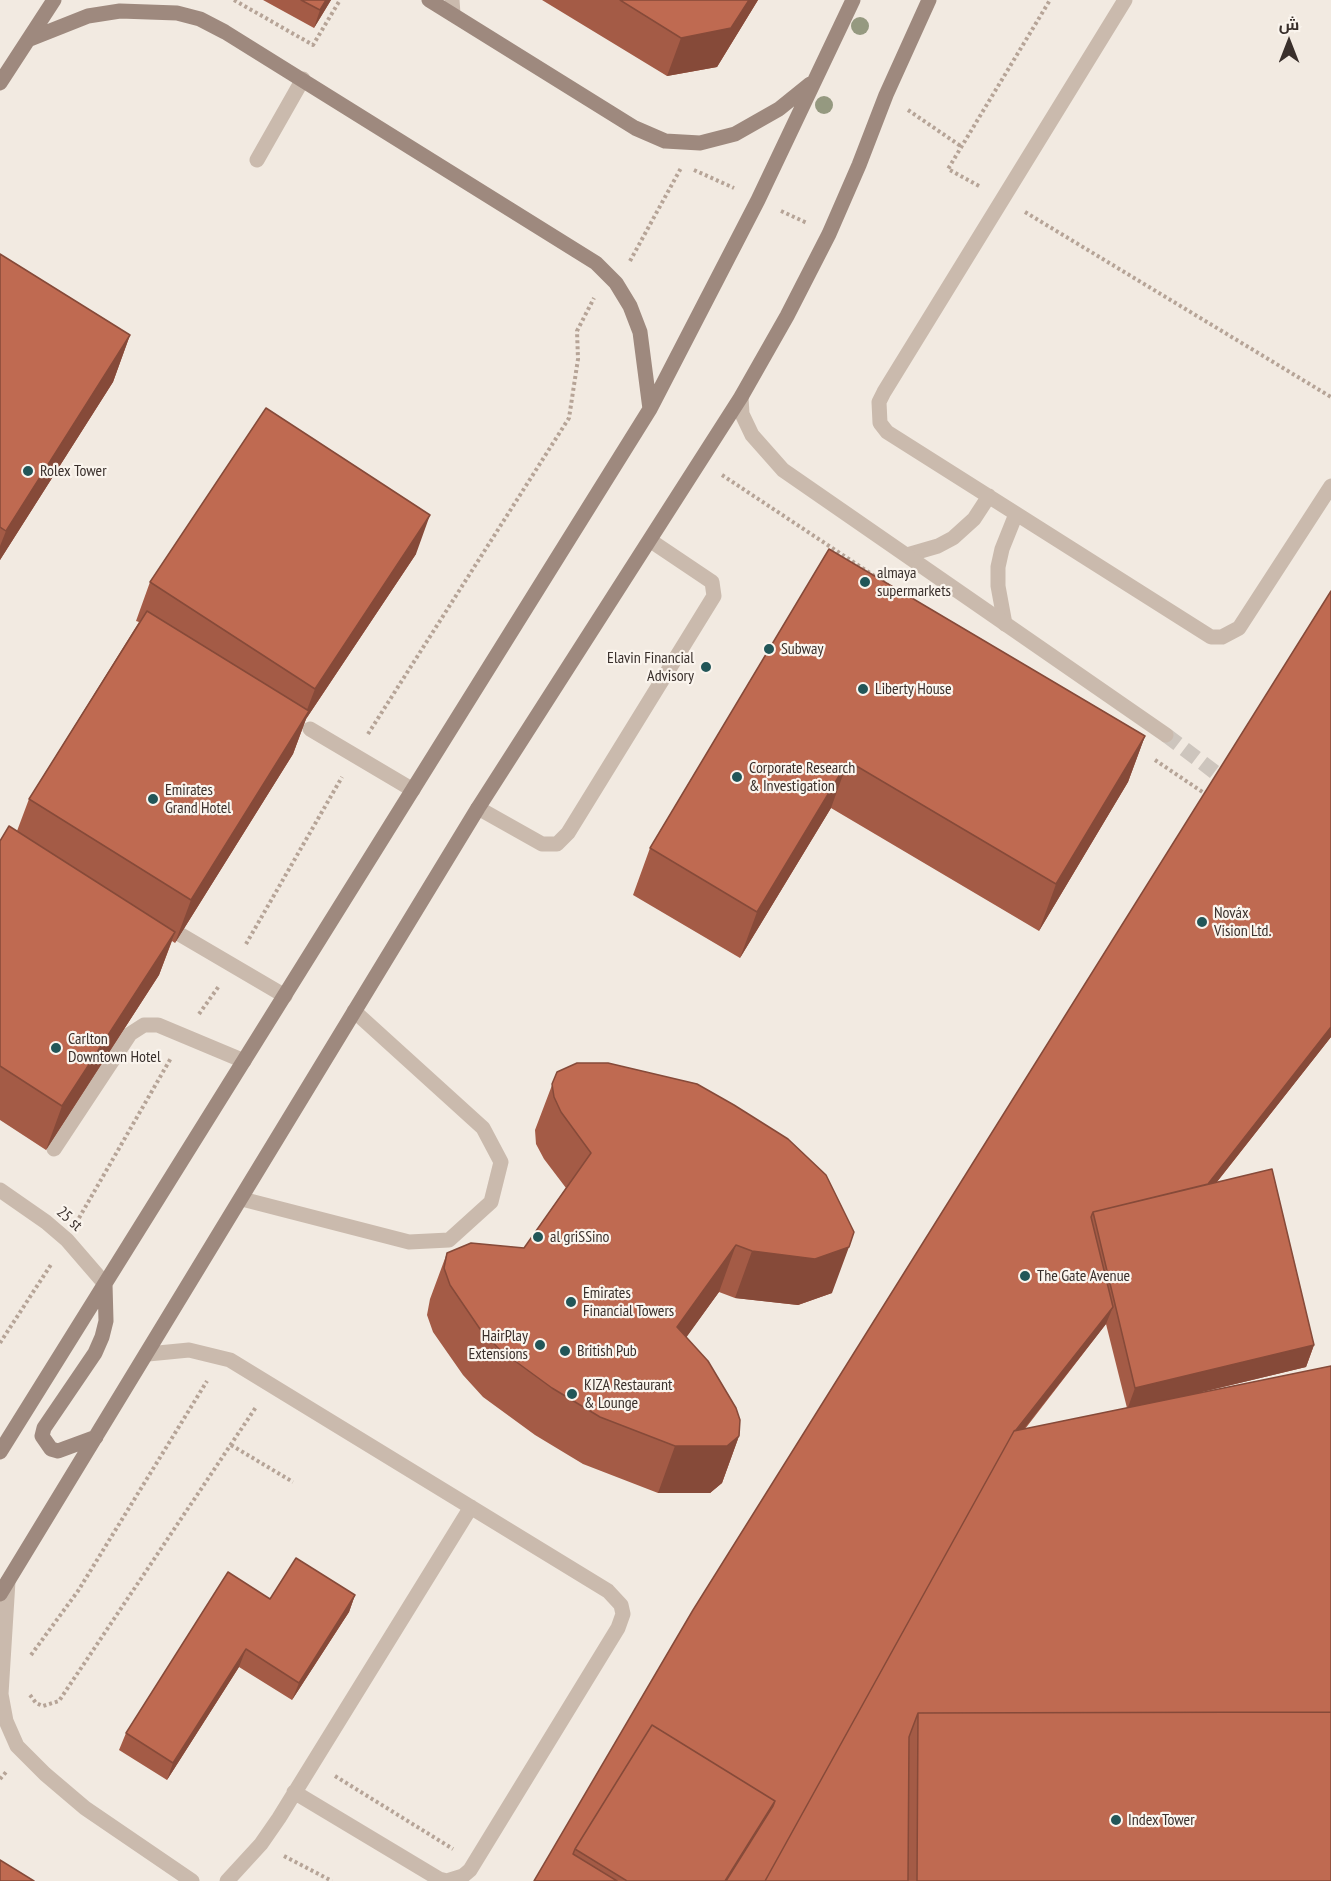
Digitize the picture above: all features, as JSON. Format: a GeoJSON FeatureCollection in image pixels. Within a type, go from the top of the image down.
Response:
{"type":"FeatureCollection","features":[{"type":"Feature","properties":{"kind":"street"},"geometry":{"type":"LineString","coordinates":[[0,83],[54,0]]}},
{"type":"Feature","properties":{"kind":"street"},"geometry":{"type":"LineString","coordinates":[[429,0],[452,7],[635,128],[665,141],[681,143],[718,140],[735,134],[779,109],[816,77]]}},
{"type":"Feature","properties":{"kind":"street"},"geometry":{"type":"LineString","coordinates":[[0,1452],[650,409],[753,210],[853,0]]}},
{"type":"Feature","properties":{"kind":"street"},"geometry":{"type":"LineString","coordinates":[[192,1881],[85,1808],[17,1746],[8,1730],[1,1694],[4,1588],[478,808],[651,542],[741,397],[787,316],[829,234],[886,95],[929,0]]}},
{"type":"Feature","properties":{"kind":"street"},"geometry":{"type":"LineString","coordinates":[[1125,0],[884,392],[879,402],[880,423],[887,432],[1202,633],[1222,637],[1239,628],[1331,486]]}},
{"type":"Feature","properties":{"kind":"street"},"geometry":{"type":"LineString","coordinates":[[30,39],[88,16],[120,11],[177,13],[200,20],[225,32],[574,246],[596,263],[616,283],[630,306],[640,332],[650,409]]}},
{"type":"Feature","properties":{"kind":"street"},"geometry":{"type":"LineString","coordinates":[[257,160],[303,79]]}},
{"type":"Feature","properties":{"kind":"street"},"geometry":{"type":"LineString","coordinates":[[741,397],[742,414],[752,435],[774,462],[1166,735]]}},
{"type":"Feature","properties":{"kind":"street"},"geometry":{"type":"LineString","coordinates":[[907,555],[938,546],[953,538],[974,519],[989,496]]}},
{"type":"Feature","properties":{"kind":"street"},"geometry":{"type":"LineString","coordinates":[[1005,624],[998,586],[998,567],[1002,549],[1016,514]]}},
{"type":"Feature","properties":{"kind":"street"},"geometry":{"type":"LineString","coordinates":[[478,808],[542,844],[557,844],[568,833],[714,596],[712,582],[651,542]]}},
{"type":"Feature","properties":{"kind":"street"},"geometry":{"type":"LineString","coordinates":[[310,729],[413,790]]}},
{"type":"Feature","properties":{"kind":"street"},"geometry":{"type":"LineString","coordinates":[[181,935],[285,996]]}},
{"type":"Feature","properties":{"kind":"street"},"geometry":{"type":"LineString","coordinates":[[242,1199],[409,1242],[449,1240],[492,1202],[501,1162],[483,1128],[354,1011]]}},
{"type":"Feature","properties":{"kind":"street"},"geometry":{"type":"LineString","coordinates":[[54,1149],[130,1034],[144,1025],[151,1025],[183,1036],[244,1061]]}},
{"type":"Feature","properties":{"kind":"street","name":"25 st"},"geometry":{"type":"LineString","coordinates":[[0,1190],[24,1205],[67,1240],[105,1284]]}},
{"type":"Feature","properties":{"kind":"street"},"geometry":{"type":"LineString","coordinates":[[96,1437],[58,1451],[51,1449],[42,1436],[44,1428],[95,1353],[102,1337],[106,1321],[105,1284]]}},
{"type":"Feature","properties":{"kind":"street"},"geometry":{"type":"LineString","coordinates":[[148,1354],[189,1350],[230,1360],[608,1591],[621,1605],[623,1614],[618,1628],[470,1870],[456,1879],[439,1879],[294,1792]]}},
{"type":"Feature","properties":{"kind":"street"},"geometry":{"type":"LineString","coordinates":[[228,1881],[261,1844],[471,1507]]}},
{"type":"Feature","properties":{"kind":"path"},"geometry":{"type":"LineString","coordinates":[[234,0],[312,45],[340,0]]}},
{"type":"Feature","properties":{"kind":"path"},"geometry":{"type":"LineString","coordinates":[[1050,0],[948,168],[1331,397]]}},
{"type":"Feature","properties":{"kind":"path"},"geometry":{"type":"LineString","coordinates":[[886,95],[962,147]]}},
{"type":"Feature","properties":{"kind":"path"},"geometry":{"type":"LineString","coordinates":[[0,1343],[67,1240],[183,1036],[233,966],[355,755],[569,418],[578,359],[577,331],[594,298],[616,283],[631,260],[682,165],[681,143]]}},
{"type":"Feature","properties":{"kind":"path"},"geometry":{"type":"LineString","coordinates":[[701,461],[890,586]]}},
{"type":"Feature","properties":{"kind":"path"},"geometry":{"type":"LineString","coordinates":[[1149,756],[1204,792]]}},
{"type":"Feature","properties":{"kind":"path"},"geometry":{"type":"LineString","coordinates":[[1,1694],[78,1591],[212,1374]]}},
{"type":"Feature","properties":{"kind":"path"},"geometry":{"type":"LineString","coordinates":[[27,1688],[36,1703],[44,1706],[59,1701],[258,1404]]}},
{"type":"Feature","properties":{"kind":"path"},"geometry":{"type":"LineString","coordinates":[[231,1445],[293,1482]]}},
{"type":"Feature","properties":{"kind":"path"},"geometry":{"type":"LineString","coordinates":[[313,1763],[474,1863]]}},
{"type":"Feature","properties":{"kind":"building"},"geometry":{"type":"Polygon","coordinates":[[[301,0],[326,0],[320,10],[301,0]]]}},
{"type":"Feature","properties":{"kind":"building"},"geometry":{"type":"Polygon","coordinates":[[[620,0],[749,0],[731,28],[681,38],[620,0]]]}},
{"type":"Feature","properties":{"kind":"building","name":"Rolex Tower"},"geometry":{"type":"Polygon","coordinates":[[[0,254],[130,335],[6,531],[0,527],[0,254]]]}},
{"type":"Feature","properties":{"kind":"building"},"geometry":{"type":"Polygon","coordinates":[[[266,408],[430,515],[315,689],[150,582],[266,408]]]}},
{"type":"Feature","properties":{"kind":"building","name":"Liberty House"},"geometry":{"type":"Polygon","coordinates":[[[829,549],[1145,736],[1056,884],[848,761],[757,912],[650,848],[829,549]]]}},
{"type":"Feature","properties":{"kind":"building","name":"The Gate Avenue"},"geometry":{"type":"Polygon","coordinates":[[[1331,591],[1331,1027],[1208,1184],[1093,1212],[1091,1217],[1113,1307],[1014,1431],[765,1881],[726,1881],[775,1801],[652,1725],[573,1854],[617,1881],[534,1881],[693,1610],[1331,591]]]}},
{"type":"Feature","properties":{"kind":"building","name":"Emirates Grand Hotel"},"geometry":{"type":"Polygon","coordinates":[[[147,611],[309,711],[191,900],[29,799],[147,611]]]}},
{"type":"Feature","properties":{"kind":"building","name":"Carlton Downtown Hotel"},"geometry":{"type":"Polygon","coordinates":[[[9,826],[175,932],[62,1106],[0,1066],[0,841],[9,826]]]}},
{"type":"Feature","properties":{"kind":"building","name":"Emirates Financial Towers"},"geometry":{"type":"Polygon","coordinates":[[[577,1063],[608,1063],[697,1084],[734,1105],[788,1139],[826,1175],[854,1232],[849,1247],[815,1259],[752,1251],[736,1245],[677,1327],[708,1361],[736,1408],[740,1420],[739,1436],[727,1446],[675,1446],[600,1417],[552,1388],[500,1350],[480,1329],[450,1285],[444,1268],[447,1253],[471,1243],[524,1248],[591,1153],[561,1112],[554,1097],[552,1084],[557,1072],[577,1063]]]}},
{"type":"Feature","properties":{"kind":"building"},"geometry":{"type":"Polygon","coordinates":[[[1272,1169],[1314,1345],[1135,1388],[1093,1212],[1272,1169]]]}},
{"type":"Feature","properties":{"kind":"building"},"geometry":{"type":"Polygon","coordinates":[[[1331,1366],[1331,1712],[918,1713],[909,1737],[908,1881],[765,1881],[1014,1431],[1331,1366]]]}},
{"type":"Feature","properties":{"kind":"building"},"geometry":{"type":"Polygon","coordinates":[[[296,1558],[355,1595],[299,1683],[246,1649],[173,1763],[126,1733],[228,1572],[270,1599],[296,1558]]]}},
{"type":"Feature","properties":{"kind":"building","name":"Index Tower"},"geometry":{"type":"Polygon","coordinates":[[[1331,1712],[1331,1881],[917,1881],[918,1713],[1331,1712]]]}},
{"type":"Feature","properties":{"kind":"building"},"geometry":{"type":"Polygon","coordinates":[[[652,1725],[775,1801],[725,1881],[627,1881],[575,1849],[652,1725]]]}},
{"type":"Feature","properties":{"kind":"building"},"geometry":{"type":"Polygon","coordinates":[[[0,1860],[34,1881],[0,1881],[0,1860]]]}},
{"type":"Feature","properties":{"kind":"tunnel"},"geometry":{"type":"LineString","coordinates":[[1166,735],[1233,786]]}},
{"type":"Feature","properties":{"kind":"place","name":"Rolex Tower"},"geometry":{"type":"Point","coordinates":[28,471]}},
{"type":"Feature","properties":{"kind":"place","name":"almaya supermarkets"},"geometry":{"type":"Point","coordinates":[865,582]}},
{"type":"Feature","properties":{"kind":"place","name":"Subway"},"geometry":{"type":"Point","coordinates":[769,649]}},
{"type":"Feature","properties":{"kind":"place","name":"Elavin Financial Advisory"},"geometry":{"type":"Point","coordinates":[706,667]}},
{"type":"Feature","properties":{"kind":"place","name":"Liberty House"},"geometry":{"type":"Point","coordinates":[863,689]}},
{"type":"Feature","properties":{"kind":"place","name":"Corporate Research & Investigation"},"geometry":{"type":"Point","coordinates":[737,777]}},
{"type":"Feature","properties":{"kind":"place","name":"Emirates Grand Hotel"},"geometry":{"type":"Point","coordinates":[153,799]}},
{"type":"Feature","properties":{"kind":"place","name":"Nováx Vision Ltd."},"geometry":{"type":"Point","coordinates":[1202,922]}},
{"type":"Feature","properties":{"kind":"place","name":"Carlton Downtown Hotel"},"geometry":{"type":"Point","coordinates":[56,1048]}},
{"type":"Feature","properties":{"kind":"place","name":"al griSSino"},"geometry":{"type":"Point","coordinates":[538,1237]}},
{"type":"Feature","properties":{"kind":"place","name":"The Gate Avenue"},"geometry":{"type":"Point","coordinates":[1025,1276]}},
{"type":"Feature","properties":{"kind":"place","name":"Emirates Financial Towers"},"geometry":{"type":"Point","coordinates":[571,1302]}},
{"type":"Feature","properties":{"kind":"place","name":"HairPlay Extensions"},"geometry":{"type":"Point","coordinates":[540,1345]}},
{"type":"Feature","properties":{"kind":"place","name":"British Pub"},"geometry":{"type":"Point","coordinates":[565,1351]}},
{"type":"Feature","properties":{"kind":"place","name":"KIZA Restaurant & Lounge"},"geometry":{"type":"Point","coordinates":[572,1394]}},
{"type":"Feature","properties":{"kind":"place","name":"Index Tower"},"geometry":{"type":"Point","coordinates":[1116,1820]}}]}
